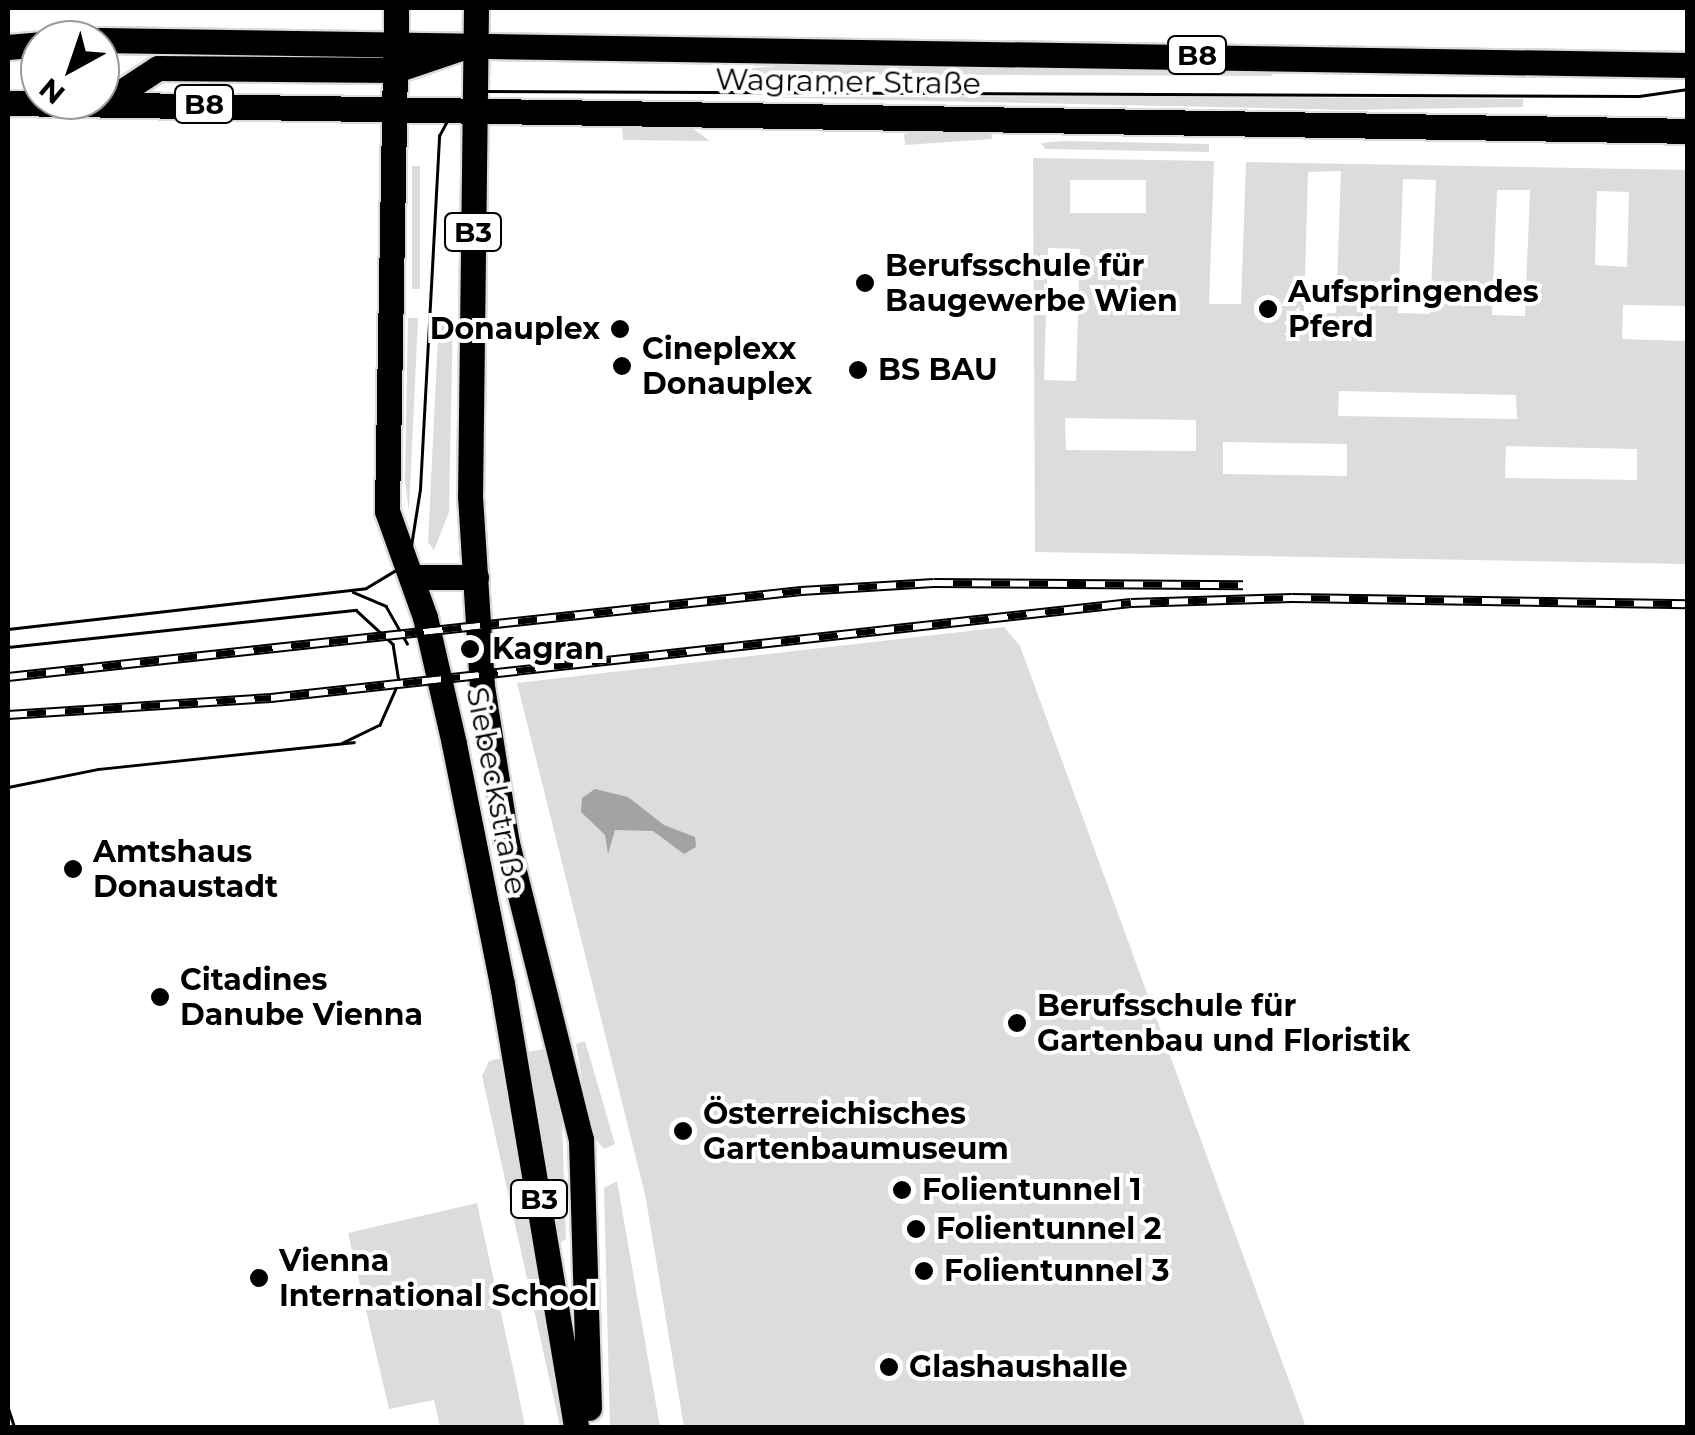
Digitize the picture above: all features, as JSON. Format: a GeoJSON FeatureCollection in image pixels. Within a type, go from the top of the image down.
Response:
{"type":"FeatureCollection","features":[{"type":"Feature","properties":{"kind":"main road","name":"B3"},"geometry":{"type":"LineString","coordinates":[[396,8],[396,108]]}},
{"type":"Feature","properties":{"kind":"main road","name":"B3"},"geometry":{"type":"LineString","coordinates":[[475,111],[476,8]]}},
{"type":"Feature","properties":{"kind":"main road","name":"Wagramer Straße"},"geometry":{"type":"LineString","coordinates":[[120,40],[1688,65]]}},
{"type":"Feature","properties":{"kind":"main road"},"geometry":{"type":"LineString","coordinates":[[120,93],[158,68],[396,70],[476,43]]}},
{"type":"Feature","properties":{"kind":"main road","name":"Wagramer Straße"},"geometry":{"type":"LineString","coordinates":[[120,102],[1688,132]]}},
{"type":"Feature","properties":{"kind":"main road","name":"Siebeckstraße"},"geometry":{"type":"LineString","coordinates":[[396,108],[387,510],[412,577],[437,665],[502,984],[576,1428]]}},
{"type":"Feature","properties":{"kind":"main road","name":"Siebeckstraße"},"geometry":{"type":"LineString","coordinates":[[475,111],[470,478],[490,757],[581,1138],[592,1428]]}},
{"type":"Feature","properties":{"kind":"main road"},"geometry":{"type":"LineString","coordinates":[[412,577],[476,576]]}},
{"type":"Feature","properties":{"kind":"shaded area"},"geometry":{"type":"Polygon","coordinates":[[[815,63],[1271,71],[1272,76],[752,74],[752,68],[815,63]]]}},
{"type":"Feature","properties":{"kind":"shaded area"},"geometry":{"type":"Polygon","coordinates":[[[754,97],[1523,99],[1523,107],[1347,110],[754,97]]]}},
{"type":"Feature","properties":{"kind":"shaded area"},"geometry":{"type":"Polygon","coordinates":[[[622,127],[692,128],[710,141],[623,140],[622,127]]]}},
{"type":"Feature","properties":{"kind":"shaded area"},"geometry":{"type":"Polygon","coordinates":[[[923,130],[991,132],[992,139],[905,145],[904,134],[923,130]]]}},
{"type":"Feature","properties":{"kind":"shaded area"},"geometry":{"type":"Polygon","coordinates":[[[1041,143],[1209,144],[1209,152],[1045,149],[1041,143]]]}},
{"type":"Feature","properties":{"kind":"shaded area"},"geometry":{"type":"Polygon","coordinates":[[[1033,158],[1214,161],[1209,304],[1241,304],[1246,162],[1687,170],[1687,306],[1623,305],[1622,339],[1687,341],[1687,564],[1035,552],[1033,158]],[[1341,171],[1308,172],[1304,313],[1336,313],[1341,171]],[[1403,179],[1398,313],[1430,314],[1436,180],[1403,179]],[[1070,180],[1070,213],[1146,213],[1146,180],[1070,180]],[[1497,190],[1492,315],[1525,316],[1530,190],[1497,190]],[[1597,191],[1595,265],[1627,267],[1629,192],[1597,191]],[[1048,248],[1044,380],[1076,381],[1080,249],[1048,248]],[[1339,391],[1338,416],[1517,419],[1516,395],[1339,391]],[[1065,418],[1066,450],[1196,451],[1196,420],[1065,418]],[[1223,442],[1223,474],[1347,476],[1347,444],[1223,442]],[[1506,446],[1505,478],[1637,480],[1637,449],[1506,446]]]}},
{"type":"Feature","properties":{"kind":"shaded area"},"geometry":{"type":"Polygon","coordinates":[[[412,166],[420,166],[420,289],[412,289],[412,166]]]}},
{"type":"Feature","properties":{"kind":"shaded area"},"geometry":{"type":"Polygon","coordinates":[[[408,318],[418,318],[409,511],[405,481],[408,318]]]}},
{"type":"Feature","properties":{"kind":"shaded area"},"geometry":{"type":"Polygon","coordinates":[[[439,318],[453,318],[449,512],[434,550],[428,542],[439,318]]]}},
{"type":"Feature","properties":{"kind":"shaded area"},"geometry":{"type":"Polygon","coordinates":[[[1004,627],[1020,646],[1306,1427],[684,1427],[645,1194],[517,683],[1004,627]]]}},
{"type":"Feature","properties":{"kind":"shaded area"},"geometry":{"type":"Polygon","coordinates":[[[595,789],[628,797],[664,825],[695,837],[696,847],[684,854],[653,831],[615,830],[608,854],[605,835],[581,812],[582,798],[595,789]]]}},
{"type":"Feature","properties":{"kind":"shaded area"},"geometry":{"type":"Polygon","coordinates":[[[585,1041],[615,1144],[604,1149],[591,1134],[576,1044],[585,1041]]]}},
{"type":"Feature","properties":{"kind":"shaded area"},"geometry":{"type":"Polygon","coordinates":[[[548,1048],[562,1119],[566,1239],[560,1243],[524,1053],[548,1048]]]}},
{"type":"Feature","properties":{"kind":"shaded area"},"geometry":{"type":"Polygon","coordinates":[[[505,1057],[568,1427],[560,1427],[482,1076],[489,1061],[505,1057]]]}},
{"type":"Feature","properties":{"kind":"shaded area"},"geometry":{"type":"Polygon","coordinates":[[[617,1181],[660,1427],[610,1427],[604,1188],[617,1181]]]}},
{"type":"Feature","properties":{"kind":"shaded area"},"geometry":{"type":"Polygon","coordinates":[[[477,1203],[525,1427],[440,1427],[434,1400],[389,1409],[348,1233],[477,1203]]]}},
{"type":"Feature","properties":{"kind":"tram line"},"geometry":{"type":"LineString","coordinates":[[8,629],[366,588],[399,568],[411,546],[420,489],[439,136],[453,110],[482,91],[1639,96],[1688,89]]}},
{"type":"Feature","properties":{"kind":"tram line"},"geometry":{"type":"LineString","coordinates":[[353,592],[386,606],[407,643]]}},
{"type":"Feature","properties":{"kind":"tram line"},"geometry":{"type":"LineString","coordinates":[[8,647],[356,610],[393,644],[399,682],[380,725],[343,743]]}},
{"type":"Feature","properties":{"kind":"tram line"},"geometry":{"type":"LineString","coordinates":[[8,787],[98,769],[354,742]]}},
{"type":"Feature","properties":{"kind":"tram line"},"geometry":{"type":"LineString","coordinates":[[8,1407],[15,1428]]}},
{"type":"Feature","properties":{"kind":"railway"},"geometry":{"type":"LineString","coordinates":[[8,677],[801,591],[934,583],[1243,585]]}},
{"type":"Feature","properties":{"kind":"railway"},"geometry":{"type":"LineString","coordinates":[[8,715],[271,698],[1131,603],[1292,598],[1688,604]]}},
{"type":"Feature","properties":{"kind":"place","name":"Berufsschule für Baugewerbe Wien"},"geometry":{"type":"Point","coordinates":[865,283]}},
{"type":"Feature","properties":{"kind":"place","name":"Aufspringendes Pferd"},"geometry":{"type":"Point","coordinates":[1268,309]}},
{"type":"Feature","properties":{"kind":"place","name":"Donauplex"},"geometry":{"type":"Point","coordinates":[620,329]}},
{"type":"Feature","properties":{"kind":"place","name":"Cineplexx Donauplex"},"geometry":{"type":"Point","coordinates":[622,366]}},
{"type":"Feature","properties":{"kind":"place","name":"BS BAU"},"geometry":{"type":"Point","coordinates":[858,370]}},
{"type":"Feature","properties":{"kind":"place","name":"Kagran"},"geometry":{"type":"Point","coordinates":[470,649]}},
{"type":"Feature","properties":{"kind":"place","name":"Amtshaus Donaustadt"},"geometry":{"type":"Point","coordinates":[73,869]}},
{"type":"Feature","properties":{"kind":"place","name":"Citadines Danube Vienna"},"geometry":{"type":"Point","coordinates":[160,997]}},
{"type":"Feature","properties":{"kind":"place","name":"Berufsschule für Gartenbau und Floristik"},"geometry":{"type":"Point","coordinates":[1017,1023]}},
{"type":"Feature","properties":{"kind":"place","name":"Österreichisches Gartenbaumuseum"},"geometry":{"type":"Point","coordinates":[683,1131]}},
{"type":"Feature","properties":{"kind":"place","name":"Folientunnel 1"},"geometry":{"type":"Point","coordinates":[902,1190]}},
{"type":"Feature","properties":{"kind":"place","name":"Folientunnel 2"},"geometry":{"type":"Point","coordinates":[916,1229]}},
{"type":"Feature","properties":{"kind":"place","name":"Folientunnel 3"},"geometry":{"type":"Point","coordinates":[924,1271]}},
{"type":"Feature","properties":{"kind":"place","name":"Vienna International School"},"geometry":{"type":"Point","coordinates":[259,1278]}},
{"type":"Feature","properties":{"kind":"place","name":"Glashaushalle"},"geometry":{"type":"Point","coordinates":[889,1367]}}]}
